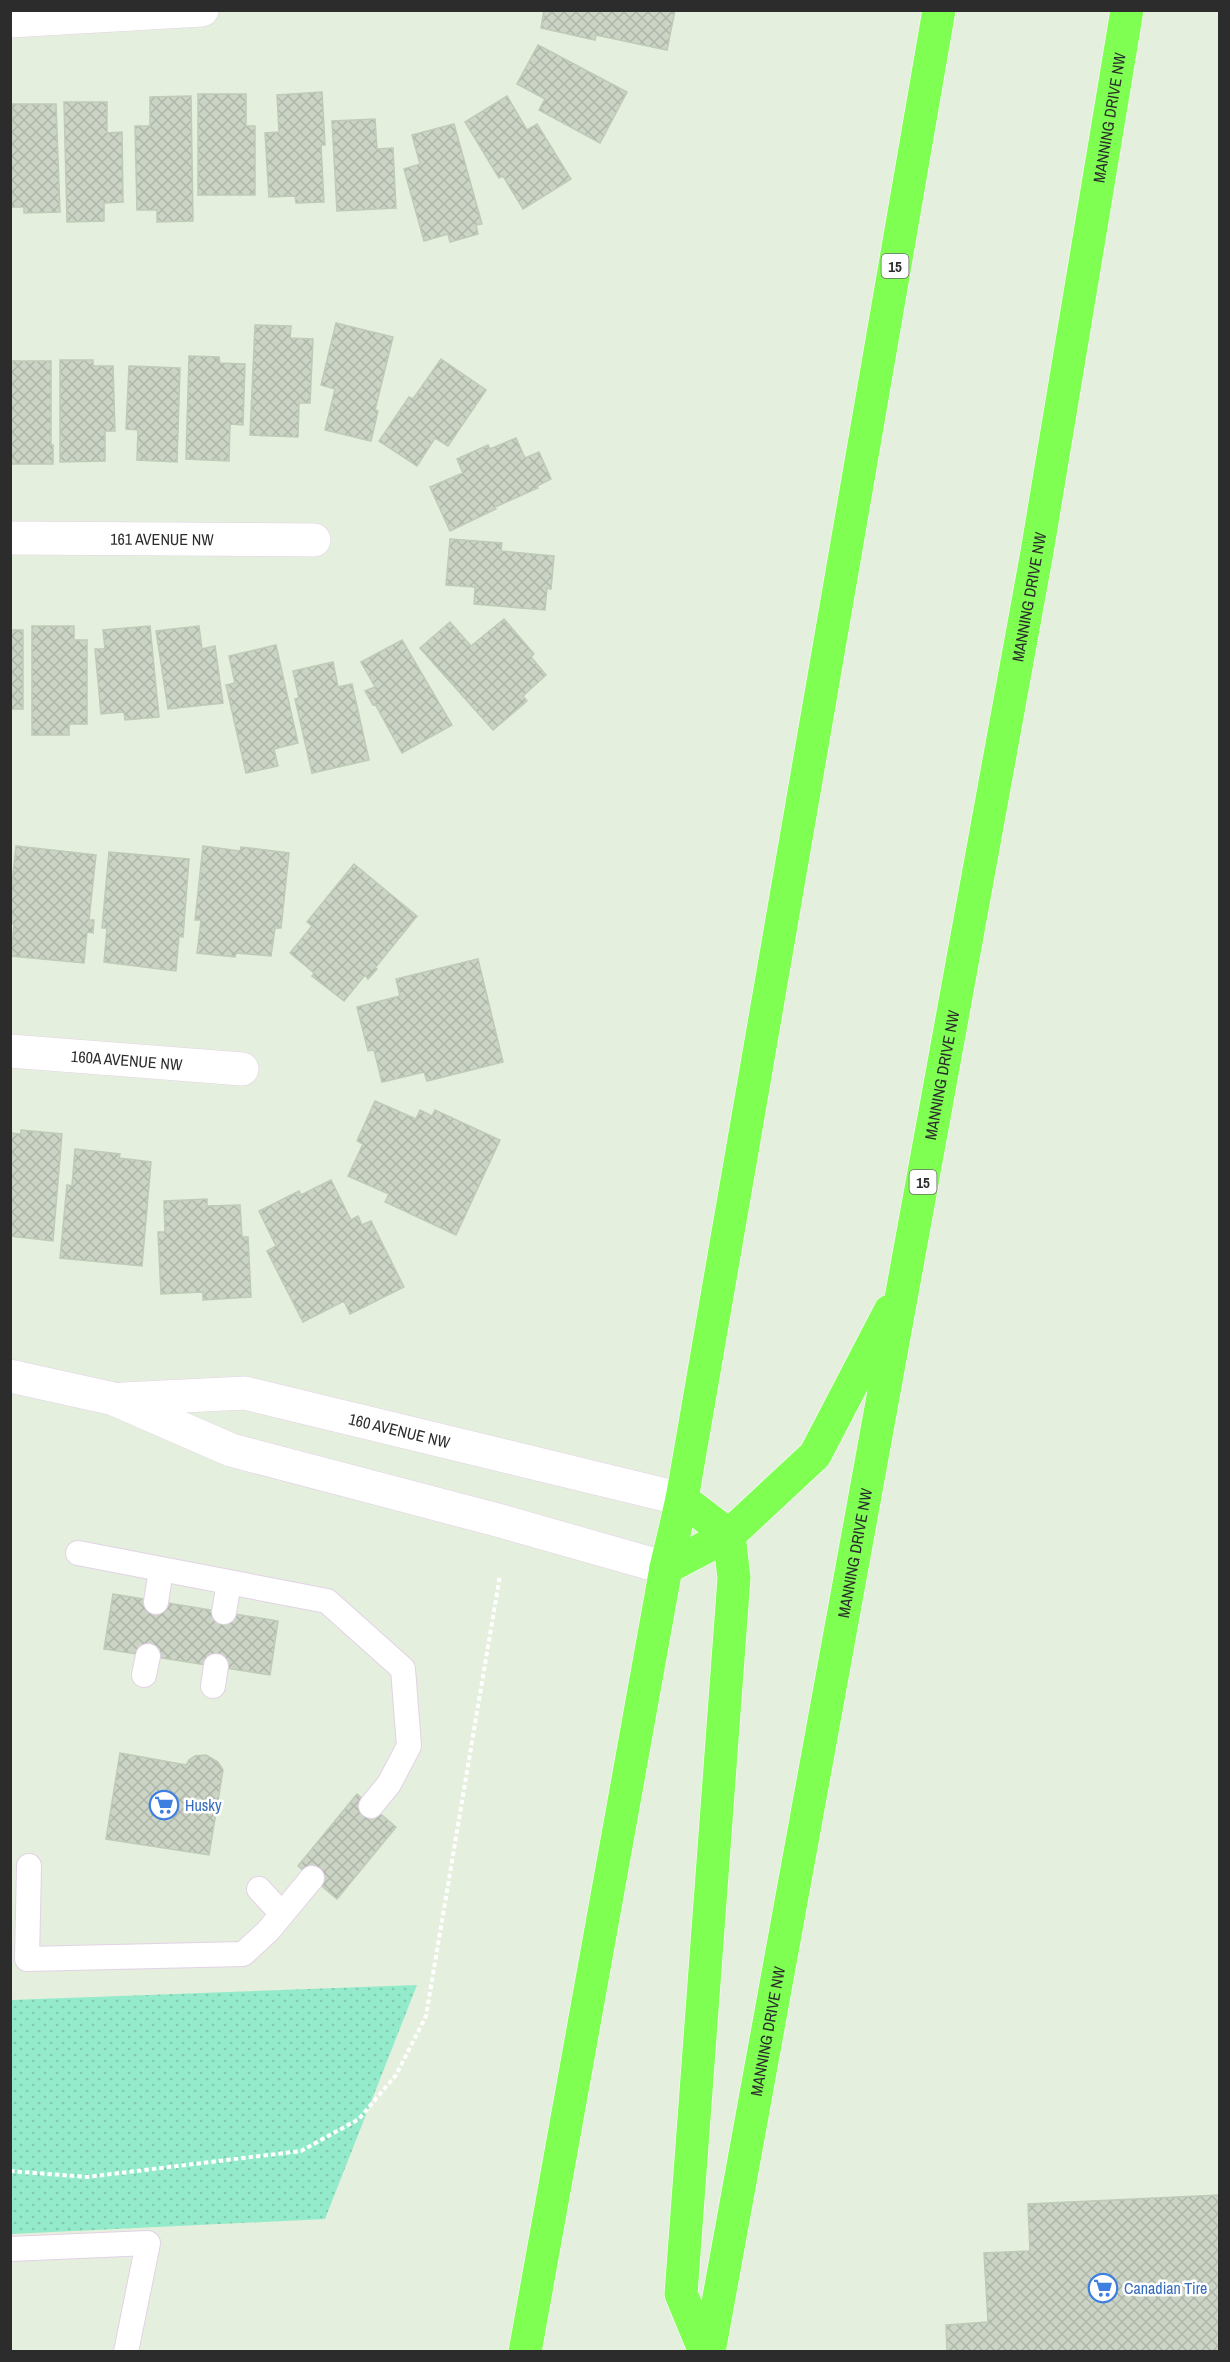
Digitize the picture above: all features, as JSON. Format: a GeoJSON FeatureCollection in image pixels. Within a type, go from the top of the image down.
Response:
{"type":"FeatureCollection","features":[{"type":"Feature","properties":{"kind":"main road","name":"15"},"geometry":{"type":"LineString","coordinates":[[682,1499],[939,10]]}},
{"type":"Feature","properties":{"kind":"main road"},"geometry":{"type":"LineString","coordinates":[[1106,130],[1108,10]]}},
{"type":"Feature","properties":{"kind":"main road","name":"MANNING DRIVE NW"},"geometry":{"type":"LineString","coordinates":[[707,2352],[905,1283],[1037,552],[1127,10]]}},
{"type":"Feature","properties":{"kind":"main road"},"geometry":{"type":"LineString","coordinates":[[666,1568],[729,1535],[815,1455],[905,1283]]}},
{"type":"Feature","properties":{"kind":"main road"},"geometry":{"type":"LineString","coordinates":[[525,2352],[666,1568],[682,1499],[729,1535],[734,1578],[681,2294],[707,2352]]}},
{"type":"Feature","properties":{"kind":"street"},"geometry":{"type":"LineString","coordinates":[[10,21],[202,10]]}},
{"type":"Feature","properties":{"kind":"street","name":"161 AVENUE NW"},"geometry":{"type":"LineString","coordinates":[[10,538],[314,540]]}},
{"type":"Feature","properties":{"kind":"street","name":"160A AVENUE NW"},"geometry":{"type":"LineString","coordinates":[[10,1051],[242,1069]]}},
{"type":"Feature","properties":{"kind":"street","name":"160 AVENUE NW"},"geometry":{"type":"LineString","coordinates":[[10,1376],[114,1399],[231,1450],[501,1521],[666,1568]]}},
{"type":"Feature","properties":{"kind":"street","name":"160 AVENUE NW"},"geometry":{"type":"LineString","coordinates":[[114,1399],[245,1393],[682,1499]]}},
{"type":"Feature","properties":{"kind":"lane"},"geometry":{"type":"LineString","coordinates":[[78,1553],[327,1601],[403,1669],[408,1746],[389,1784],[371,1806]]}},
{"type":"Feature","properties":{"kind":"lane"},"geometry":{"type":"LineString","coordinates":[[156,1602],[161,1570]]}},
{"type":"Feature","properties":{"kind":"lane"},"geometry":{"type":"LineString","coordinates":[[224,1612],[229,1583]]}},
{"type":"Feature","properties":{"kind":"lane"},"geometry":{"type":"LineString","coordinates":[[30,1866],[27,1959],[243,1954],[268,1931],[312,1878]]}},
{"type":"Feature","properties":{"kind":"lane"},"geometry":{"type":"LineString","coordinates":[[259,1889],[282,1914]]}},
{"type":"Feature","properties":{"kind":"lane"},"geometry":{"type":"LineString","coordinates":[[10,2249],[148,2243],[126,2352]]}},
{"type":"Feature","properties":{"kind":"path"},"geometry":{"type":"LineString","coordinates":[[10,2171],[87,2177],[301,2151],[359,2119],[396,2075],[426,2016],[500,1575]]}},
{"type":"Feature","properties":{"kind":"green space"},"geometry":{"type":"Polygon","coordinates":[[[417,1985],[325,2219],[11,2234],[11,2000],[417,1985]]]}},
{"type":"Feature","properties":{"kind":"building"},"geometry":{"type":"Polygon","coordinates":[[[544,10],[675,10],[667,50],[596,35],[595,40],[541,28],[544,10]]]}},
{"type":"Feature","properties":{"kind":"building"},"geometry":{"type":"Polygon","coordinates":[[[538,45],[627,92],[600,143],[539,110],[545,99],[517,84],[538,45]]]}},
{"type":"Feature","properties":{"kind":"building"},"geometry":{"type":"Polygon","coordinates":[[[322,92],[325,145],[321,145],[324,202],[296,203],[295,196],[269,197],[265,133],[279,132],[277,95],[322,92]]]}},
{"type":"Feature","properties":{"kind":"building"},"geometry":{"type":"Polygon","coordinates":[[[198,94],[246,94],[246,126],[255,126],[255,195],[198,195],[198,94]]]}},
{"type":"Feature","properties":{"kind":"building"},"geometry":{"type":"Polygon","coordinates":[[[191,96],[193,221],[157,222],[157,210],[137,210],[135,126],[150,126],[150,97],[191,96]]]}},
{"type":"Feature","properties":{"kind":"building"},"geometry":{"type":"Polygon","coordinates":[[[507,96],[527,130],[537,124],[571,179],[523,209],[503,176],[499,178],[465,122],[507,96]]]}},
{"type":"Feature","properties":{"kind":"building"},"geometry":{"type":"Polygon","coordinates":[[[64,102],[107,102],[107,133],[122,132],[123,202],[104,203],[104,221],[67,222],[64,102]]]}},
{"type":"Feature","properties":{"kind":"building"},"geometry":{"type":"Polygon","coordinates":[[[12,104],[56,104],[60,212],[24,213],[24,207],[10,207],[12,104]]]}},
{"type":"Feature","properties":{"kind":"building"},"geometry":{"type":"Polygon","coordinates":[[[375,119],[377,149],[393,148],[396,208],[337,211],[332,121],[375,119]]]}},
{"type":"Feature","properties":{"kind":"building"},"geometry":{"type":"Polygon","coordinates":[[[454,124],[482,224],[476,225],[478,234],[450,242],[448,234],[424,241],[404,169],[420,164],[412,135],[454,124]]]}},
{"type":"Feature","properties":{"kind":"building"},"geometry":{"type":"Polygon","coordinates":[[[336,323],[393,337],[375,410],[378,411],[371,441],[325,430],[335,389],[321,385],[336,323]]]}},
{"type":"Feature","properties":{"kind":"building"},"geometry":{"type":"Polygon","coordinates":[[[255,325],[291,326],[290,338],[313,339],[310,403],[299,403],[298,437],[250,435],[255,325]]]}},
{"type":"Feature","properties":{"kind":"building"},"geometry":{"type":"Polygon","coordinates":[[[189,356],[219,357],[220,363],[245,364],[243,425],[230,424],[229,461],[186,459],[189,356]]]}},
{"type":"Feature","properties":{"kind":"building"},"geometry":{"type":"Polygon","coordinates":[[[441,359],[486,390],[448,446],[435,438],[417,466],[379,441],[409,397],[413,399],[441,359]]]}},
{"type":"Feature","properties":{"kind":"building"},"geometry":{"type":"Polygon","coordinates":[[[60,360],[93,360],[93,366],[113,366],[115,431],[105,431],[105,461],[60,462],[60,360]]]}},
{"type":"Feature","properties":{"kind":"building"},"geometry":{"type":"Polygon","coordinates":[[[10,361],[51,361],[53,464],[10,464],[10,361]]]}},
{"type":"Feature","properties":{"kind":"building"},"geometry":{"type":"Polygon","coordinates":[[[129,366],[180,368],[177,462],[137,460],[138,430],[126,429],[129,366]]]}},
{"type":"Feature","properties":{"kind":"building"},"geometry":{"type":"Polygon","coordinates":[[[516,438],[525,458],[539,452],[551,479],[537,486],[538,488],[495,507],[496,509],[450,531],[430,487],[463,473],[457,459],[488,445],[490,449],[516,438]]]}},
{"type":"Feature","properties":{"kind":"building"},"geometry":{"type":"Polygon","coordinates":[[[450,539],[502,543],[501,551],[554,556],[551,589],[547,588],[545,610],[474,604],[475,587],[446,585],[450,539]]]}},
{"type":"Feature","properties":{"kind":"building"},"geometry":{"type":"Polygon","coordinates":[[[504,619],[534,654],[531,657],[546,675],[523,696],[527,701],[493,730],[420,648],[450,622],[471,646],[504,619]]]}},
{"type":"Feature","properties":{"kind":"building"},"geometry":{"type":"Polygon","coordinates":[[[32,626],[74,626],[74,640],[87,640],[87,724],[69,724],[69,735],[32,735],[32,626]]]}},
{"type":"Feature","properties":{"kind":"building"},"geometry":{"type":"Polygon","coordinates":[[[150,626],[159,717],[125,720],[124,712],[101,714],[95,649],[105,649],[103,630],[150,626]]]}},
{"type":"Feature","properties":{"kind":"building"},"geometry":{"type":"Polygon","coordinates":[[[199,626],[202,649],[215,646],[223,703],[168,709],[156,631],[199,626]]]}},
{"type":"Feature","properties":{"kind":"building"},"geometry":{"type":"Polygon","coordinates":[[[10,630],[23,630],[23,709],[10,709],[10,630]]]}},
{"type":"Feature","properties":{"kind":"building"},"geometry":{"type":"Polygon","coordinates":[[[402,640],[452,725],[402,753],[375,704],[373,705],[365,691],[375,687],[361,662],[402,640]]]}},
{"type":"Feature","properties":{"kind":"building"},"geometry":{"type":"Polygon","coordinates":[[[276,645],[298,743],[274,749],[278,766],[246,773],[226,685],[235,683],[229,656],[276,645]]]}},
{"type":"Feature","properties":{"kind":"building"},"geometry":{"type":"Polygon","coordinates":[[[333,662],[338,687],[352,684],[369,760],[312,773],[295,699],[299,698],[293,671],[333,662]]]}},
{"type":"Feature","properties":{"kind":"building"},"geometry":{"type":"Polygon","coordinates":[[[16,846],[96,855],[89,920],[94,920],[93,933],[87,932],[84,963],[11,956],[14,924],[10,924],[10,903],[16,846]]]}},
{"type":"Feature","properties":{"kind":"building"},"geometry":{"type":"Polygon","coordinates":[[[203,846],[240,851],[241,847],[289,853],[281,928],[275,928],[271,956],[236,953],[235,957],[197,953],[201,920],[195,920],[203,846]]]}},
{"type":"Feature","properties":{"kind":"building"},"geometry":{"type":"Polygon","coordinates":[[[109,852],[189,859],[183,937],[179,936],[176,971],[104,962],[107,928],[102,928],[109,852]]]}},
{"type":"Feature","properties":{"kind":"building"},"geometry":{"type":"Polygon","coordinates":[[[354,864],[417,916],[375,968],[377,969],[368,979],[365,975],[344,1001],[312,976],[314,973],[290,953],[312,926],[307,922],[354,864]]]}},
{"type":"Feature","properties":{"kind":"building"},"geometry":{"type":"Polygon","coordinates":[[[478,959],[503,1062],[427,1081],[424,1072],[382,1082],[374,1050],[368,1051],[357,1007],[400,996],[396,979],[478,959]]]}},
{"type":"Feature","properties":{"kind":"building"},"geometry":{"type":"Polygon","coordinates":[[[375,1101],[416,1119],[420,1110],[432,1116],[435,1110],[500,1140],[456,1235],[385,1202],[389,1194],[348,1176],[363,1144],[357,1141],[375,1101]]]}},
{"type":"Feature","properties":{"kind":"building"},"geometry":{"type":"Polygon","coordinates":[[[21,1130],[62,1134],[53,1241],[10,1236],[10,1133],[21,1134],[21,1130]]]}},
{"type":"Feature","properties":{"kind":"building"},"geometry":{"type":"Polygon","coordinates":[[[75,1149],[120,1154],[119,1158],[151,1162],[142,1266],[60,1258],[67,1185],[72,1186],[75,1149]]]}},
{"type":"Feature","properties":{"kind":"building"},"geometry":{"type":"Polygon","coordinates":[[[331,1180],[351,1220],[358,1216],[362,1225],[371,1221],[404,1287],[350,1314],[344,1301],[303,1322],[267,1251],[276,1246],[259,1211],[299,1191],[301,1195],[331,1180]]]}},
{"type":"Feature","properties":{"kind":"building"},"geometry":{"type":"Polygon","coordinates":[[[207,1199],[207,1206],[240,1205],[242,1237],[248,1237],[251,1297],[203,1300],[203,1292],[161,1294],[158,1232],[165,1232],[164,1201],[207,1199]]]}},
{"type":"Feature","properties":{"kind":"building"},"geometry":{"type":"Polygon","coordinates":[[[113,1594],[278,1621],[270,1675],[104,1649],[113,1594]]]}},
{"type":"Feature","properties":{"kind":"building","name":"Husky"},"geometry":{"type":"Polygon","coordinates":[[[120,1753],[186,1765],[195,1756],[206,1755],[218,1762],[223,1770],[209,1855],[106,1839],[120,1753]]]}},
{"type":"Feature","properties":{"kind":"building"},"geometry":{"type":"Polygon","coordinates":[[[357,1794],[396,1827],[337,1899],[298,1866],[357,1794]]]}},
{"type":"Feature","properties":{"kind":"building","name":"Canadian Tire"},"geometry":{"type":"Polygon","coordinates":[[[1220,2195],[1220,2352],[947,2352],[946,2325],[988,2322],[984,2253],[1030,2251],[1028,2204],[1220,2195]]]}},
{"type":"Feature","properties":{"kind":"place","name":"Husky"},"geometry":{"type":"Point","coordinates":[164,1805]}},
{"type":"Feature","properties":{"kind":"place","name":"Canadian Tire"},"geometry":{"type":"Point","coordinates":[1103,2288]}}]}
